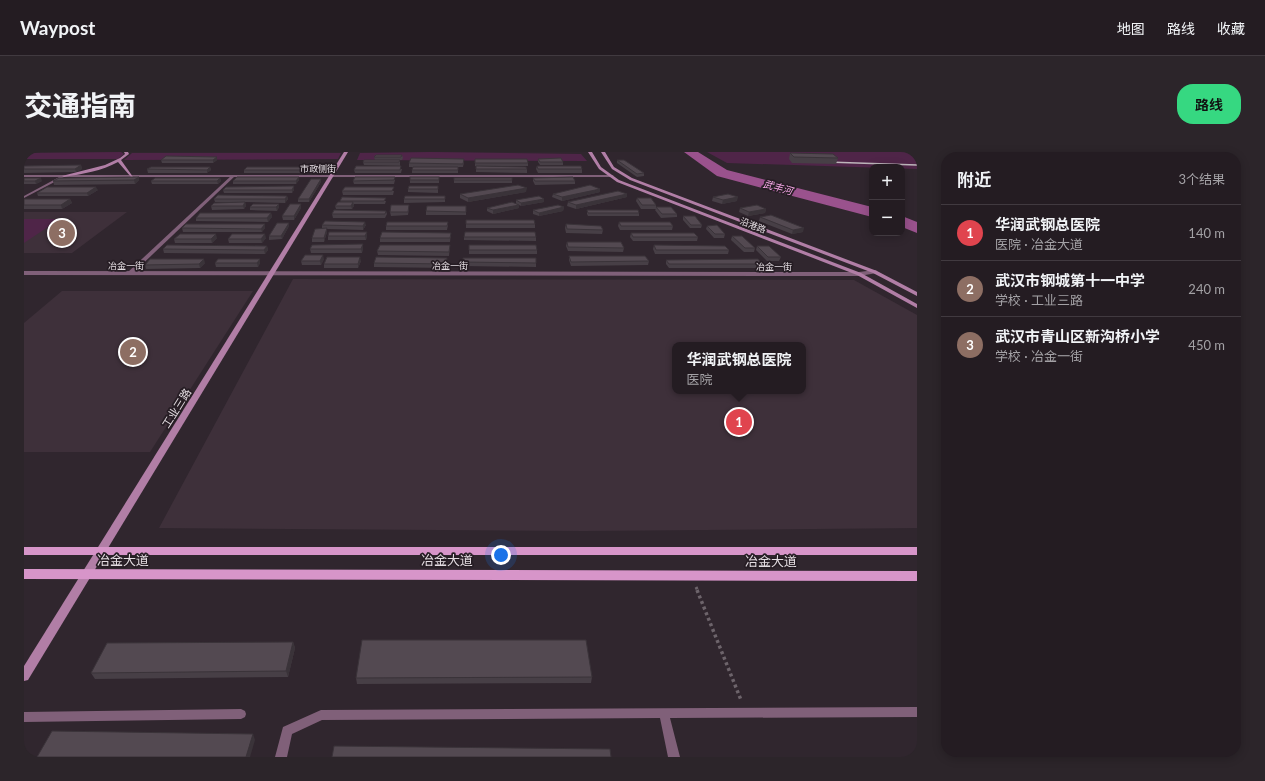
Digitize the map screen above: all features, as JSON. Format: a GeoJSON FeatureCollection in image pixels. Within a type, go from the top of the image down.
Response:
{"type":"FeatureCollection","features":[{"type":"Feature","properties":{"kind":"main road"},"geometry":{"type":"LineString","coordinates":[[64,176],[120,161],[127,154],[126,152]]}},
{"type":"Feature","properties":{"kind":"main road","name":"工业三路"},"geometry":{"type":"LineString","coordinates":[[24,676],[346,152]]}},
{"type":"Feature","properties":{"kind":"main road","name":"沿港路"},"geometry":{"type":"LineString","coordinates":[[590,152],[600,168],[618,181],[859,274],[917,306]]}},
{"type":"Feature","properties":{"kind":"main road","name":"沿港路"},"geometry":{"type":"LineString","coordinates":[[603,152],[614,168],[631,180],[875,272],[917,294]]}},
{"type":"Feature","properties":{"kind":"main road"},"geometry":{"type":"LineString","coordinates":[[120,161],[132,176]]}},
{"type":"Feature","properties":{"kind":"main road"},"geometry":{"type":"LineString","coordinates":[[670,201],[683,199]]}},
{"type":"Feature","properties":{"kind":"main road","name":"冶金大道"},"geometry":{"type":"LineString","coordinates":[[24,551],[917,551]]}},
{"type":"Feature","properties":{"kind":"main road","name":"冶金大道"},"geometry":{"type":"LineString","coordinates":[[24,574],[917,576]]}},
{"type":"Feature","properties":{"kind":"street","name":"市政侧街"},"geometry":{"type":"LineString","coordinates":[[24,176],[612,176]]}},
{"type":"Feature","properties":{"kind":"street","name":"冶金一街"},"geometry":{"type":"LineString","coordinates":[[24,273],[859,274],[875,272]]}},
{"type":"Feature","properties":{"kind":"lane"},"geometry":{"type":"LineString","coordinates":[[24,197],[64,176]]}},
{"type":"Feature","properties":{"kind":"lane"},"geometry":{"type":"LineString","coordinates":[[130,273],[234,176]]}},
{"type":"Feature","properties":{"kind":"lane"},"geometry":{"type":"LineString","coordinates":[[281,757],[287,731],[321,715],[917,712]]}},
{"type":"Feature","properties":{"kind":"lane"},"geometry":{"type":"LineString","coordinates":[[664,713],[674,757]]}},
{"type":"Feature","properties":{"kind":"lane"},"geometry":{"type":"LineString","coordinates":[[24,717],[240,714]]}},
{"type":"Feature","properties":{"kind":"path"},"geometry":{"type":"LineString","coordinates":[[691,576],[746,713]]}},
{"type":"Feature","properties":{"kind":"shaded area"},"geometry":{"type":"Polygon","coordinates":[[[121,152],[124,154],[118,159],[24,159],[24,153],[121,152]]]}},
{"type":"Feature","properties":{"kind":"shaded area"},"geometry":{"type":"Polygon","coordinates":[[[431,152],[581,154],[587,161],[357,160],[360,153],[431,152]]]}},
{"type":"Feature","properties":{"kind":"shaded area"},"geometry":{"type":"Polygon","coordinates":[[[707,152],[917,152],[917,169],[905,169],[905,164],[869,164],[869,167],[727,163],[707,152]]]}},
{"type":"Feature","properties":{"kind":"shaded area"},"geometry":{"type":"Polygon","coordinates":[[[132,153],[341,153],[338,159],[124,160],[132,153]]]}},
{"type":"Feature","properties":{"kind":"shaded area"},"geometry":{"type":"Polygon","coordinates":[[[24,212],[127,212],[72,253],[24,253],[24,212]]]}},
{"type":"Feature","properties":{"kind":"shaded area"},"geometry":{"type":"Polygon","coordinates":[[[24,219],[60,219],[24,243],[24,219]]]}},
{"type":"Feature","properties":{"kind":"shaded area"},"geometry":{"type":"Polygon","coordinates":[[[293,279],[854,280],[917,315],[917,528],[584,531],[159,528],[293,279]]]}},
{"type":"Feature","properties":{"kind":"shaded area"},"geometry":{"type":"Polygon","coordinates":[[[62,291],[253,291],[150,452],[24,452],[24,323],[62,291]]]}},
{"type":"Feature","properties":{"kind":"building"},"geometry":{"type":"Polygon","coordinates":[[[790,153],[833,154],[838,158],[794,157],[790,153]]]}},
{"type":"Feature","properties":{"kind":"building"},"geometry":{"type":"Polygon","coordinates":[[[376,155],[402,155],[401,157],[374,157],[376,155]]]}},
{"type":"Feature","properties":{"kind":"building"},"geometry":{"type":"Polygon","coordinates":[[[166,156],[217,157],[213,160],[161,160],[166,156]]]}},
{"type":"Feature","properties":{"kind":"building"},"geometry":{"type":"Polygon","coordinates":[[[411,158],[464,159],[463,164],[409,163],[411,158]]]}},
{"type":"Feature","properties":{"kind":"building"},"geometry":{"type":"Polygon","coordinates":[[[561,158],[563,162],[540,162],[538,159],[561,158]]]}},
{"type":"Feature","properties":{"kind":"building"},"geometry":{"type":"Polygon","coordinates":[[[475,159],[527,159],[528,163],[475,163],[475,159]]]}},
{"type":"Feature","properties":{"kind":"building"},"geometry":{"type":"Polygon","coordinates":[[[364,160],[400,160],[399,162],[363,162],[364,160]]]}},
{"type":"Feature","properties":{"kind":"building"},"geometry":{"type":"Polygon","coordinates":[[[617,160],[624,160],[644,173],[637,174],[617,160]]]}},
{"type":"Feature","properties":{"kind":"building"},"geometry":{"type":"Polygon","coordinates":[[[81,165],[75,169],[24,169],[24,166],[81,165]]]}},
{"type":"Feature","properties":{"kind":"building"},"geometry":{"type":"Polygon","coordinates":[[[356,166],[401,166],[400,170],[354,170],[356,166]]]}},
{"type":"Feature","properties":{"kind":"building"},"geometry":{"type":"Polygon","coordinates":[[[476,166],[526,167],[527,169],[476,169],[476,166]]]}},
{"type":"Feature","properties":{"kind":"building"},"geometry":{"type":"Polygon","coordinates":[[[537,166],[581,166],[582,169],[538,169],[537,166]]]}},
{"type":"Feature","properties":{"kind":"building"},"geometry":{"type":"Polygon","coordinates":[[[151,167],[210,167],[207,170],[147,169],[151,167]]]}},
{"type":"Feature","properties":{"kind":"building"},"geometry":{"type":"Polygon","coordinates":[[[247,167],[326,167],[324,170],[244,170],[247,167]]]}},
{"type":"Feature","properties":{"kind":"building"},"geometry":{"type":"Polygon","coordinates":[[[413,167],[458,167],[458,170],[412,170],[413,167]]]}},
{"type":"Feature","properties":{"kind":"building"},"geometry":{"type":"Polygon","coordinates":[[[139,177],[134,180],[53,181],[59,178],[139,177]]]}},
{"type":"Feature","properties":{"kind":"building"},"geometry":{"type":"Polygon","coordinates":[[[237,177],[299,177],[296,181],[233,181],[237,177]]]}},
{"type":"Feature","properties":{"kind":"building"},"geometry":{"type":"Polygon","coordinates":[[[355,177],[395,177],[394,180],[353,181],[355,177]]]}},
{"type":"Feature","properties":{"kind":"building"},"geometry":{"type":"Polygon","coordinates":[[[410,177],[439,177],[439,180],[410,180],[410,177]]]}},
{"type":"Feature","properties":{"kind":"building"},"geometry":{"type":"Polygon","coordinates":[[[573,177],[575,181],[535,181],[533,178],[573,177]]]}},
{"type":"Feature","properties":{"kind":"building"},"geometry":{"type":"Polygon","coordinates":[[[24,178],[41,178],[35,181],[24,181],[24,178]]]}},
{"type":"Feature","properties":{"kind":"building"},"geometry":{"type":"Polygon","coordinates":[[[155,178],[220,178],[217,181],[151,181],[155,178]]]}},
{"type":"Feature","properties":{"kind":"building"},"geometry":{"type":"Polygon","coordinates":[[[454,178],[512,178],[512,180],[454,180],[454,178]]]}},
{"type":"Feature","properties":{"kind":"building"},"geometry":{"type":"Polygon","coordinates":[[[311,179],[321,179],[309,199],[298,199],[311,179]]]}},
{"type":"Feature","properties":{"kind":"building"},"geometry":{"type":"Polygon","coordinates":[[[518,185],[527,188],[468,198],[460,194],[518,185]]]}},
{"type":"Feature","properties":{"kind":"building"},"geometry":{"type":"Polygon","coordinates":[[[590,185],[600,189],[562,197],[553,194],[590,185]]]}},
{"type":"Feature","properties":{"kind":"building"},"geometry":{"type":"Polygon","coordinates":[[[294,186],[292,190],[223,190],[226,187],[294,186]]]}},
{"type":"Feature","properties":{"kind":"building"},"geometry":{"type":"Polygon","coordinates":[[[409,186],[438,186],[438,189],[408,189],[409,186]]]}},
{"type":"Feature","properties":{"kind":"building"},"geometry":{"type":"Polygon","coordinates":[[[47,187],[96,187],[87,193],[37,193],[47,187]]]}},
{"type":"Feature","properties":{"kind":"building"},"geometry":{"type":"Polygon","coordinates":[[[345,187],[394,187],[392,191],[342,191],[345,187]]]}},
{"type":"Feature","properties":{"kind":"building"},"geometry":{"type":"Polygon","coordinates":[[[618,191],[627,194],[576,205],[568,202],[618,191]]]}},
{"type":"Feature","properties":{"kind":"building"},"geometry":{"type":"Polygon","coordinates":[[[728,194],[738,197],[723,200],[713,197],[728,194]]]}},
{"type":"Feature","properties":{"kind":"building"},"geometry":{"type":"Polygon","coordinates":[[[218,195],[287,196],[285,199],[214,199],[218,195]]]}},
{"type":"Feature","properties":{"kind":"building"},"geometry":{"type":"Polygon","coordinates":[[[405,196],[445,196],[445,199],[404,199],[405,196]]]}},
{"type":"Feature","properties":{"kind":"building"},"geometry":{"type":"Polygon","coordinates":[[[539,196],[544,199],[521,203],[516,200],[539,196]]]}},
{"type":"Feature","properties":{"kind":"building"},"geometry":{"type":"Polygon","coordinates":[[[342,197],[386,198],[384,201],[340,201],[342,197]]]}},
{"type":"Feature","properties":{"kind":"building"},"geometry":{"type":"Polygon","coordinates":[[[637,198],[651,198],[656,205],[642,205],[637,198]]]}},
{"type":"Feature","properties":{"kind":"building"},"geometry":{"type":"Polygon","coordinates":[[[24,199],[70,199],[61,205],[24,205],[24,199]]]}},
{"type":"Feature","properties":{"kind":"building"},"geometry":{"type":"Polygon","coordinates":[[[245,202],[243,206],[211,206],[214,203],[245,202]]]}},
{"type":"Feature","properties":{"kind":"building"},"geometry":{"type":"Polygon","coordinates":[[[338,202],[353,202],[351,206],[335,206],[338,202]]]}},
{"type":"Feature","properties":{"kind":"building"},"geometry":{"type":"Polygon","coordinates":[[[512,202],[519,205],[493,210],[487,208],[512,202]]]}},
{"type":"Feature","properties":{"kind":"building"},"geometry":{"type":"Polygon","coordinates":[[[253,204],[279,204],[276,207],[250,207],[253,204]]]}},
{"type":"Feature","properties":{"kind":"building"},"geometry":{"type":"Polygon","coordinates":[[[290,204],[301,204],[294,216],[282,216],[290,204]]]}},
{"type":"Feature","properties":{"kind":"building"},"geometry":{"type":"Polygon","coordinates":[[[391,205],[409,205],[408,212],[390,212],[391,205]]]}},
{"type":"Feature","properties":{"kind":"building"},"geometry":{"type":"Polygon","coordinates":[[[558,205],[564,207],[539,213],[533,210],[558,205]]]}},
{"type":"Feature","properties":{"kind":"building"},"geometry":{"type":"Polygon","coordinates":[[[757,205],[766,209],[749,212],[740,208],[757,205]]]}},
{"type":"Feature","properties":{"kind":"building"},"geometry":{"type":"Polygon","coordinates":[[[427,206],[466,206],[466,212],[426,211],[427,206]]]}},
{"type":"Feature","properties":{"kind":"building"},"geometry":{"type":"Polygon","coordinates":[[[656,207],[671,207],[677,214],[662,214],[656,207]]]}},
{"type":"Feature","properties":{"kind":"building"},"geometry":{"type":"Polygon","coordinates":[[[334,210],[386,211],[385,214],[332,214],[334,210]]]}},
{"type":"Feature","properties":{"kind":"building"},"geometry":{"type":"Polygon","coordinates":[[[587,210],[638,210],[639,213],[588,213],[587,210]]]}},
{"type":"Feature","properties":{"kind":"building"},"geometry":{"type":"Polygon","coordinates":[[[200,213],[271,213],[267,218],[196,218],[200,213]]]}},
{"type":"Feature","properties":{"kind":"building"},"geometry":{"type":"Polygon","coordinates":[[[771,215],[804,228],[793,230],[760,217],[771,215]]]}},
{"type":"Feature","properties":{"kind":"building"},"geometry":{"type":"Polygon","coordinates":[[[683,216],[695,216],[702,225],[691,225],[683,216]]]}},
{"type":"Feature","properties":{"kind":"building"},"geometry":{"type":"Polygon","coordinates":[[[466,220],[534,220],[535,224],[466,224],[466,220]]]}},
{"type":"Feature","properties":{"kind":"building"},"geometry":{"type":"Polygon","coordinates":[[[325,221],[365,222],[363,226],[322,225],[325,221]]]}},
{"type":"Feature","properties":{"kind":"building"},"geometry":{"type":"Polygon","coordinates":[[[387,222],[448,222],[447,226],[386,226],[387,222]]]}},
{"type":"Feature","properties":{"kind":"building"},"geometry":{"type":"Polygon","coordinates":[[[619,222],[670,222],[673,226],[621,226],[619,222]]]}},
{"type":"Feature","properties":{"kind":"building"},"geometry":{"type":"Polygon","coordinates":[[[277,223],[289,223],[281,236],[269,236],[277,223]]]}},
{"type":"Feature","properties":{"kind":"building"},"geometry":{"type":"Polygon","coordinates":[[[186,224],[265,224],[261,229],[182,228],[186,224]]]}},
{"type":"Feature","properties":{"kind":"building"},"geometry":{"type":"Polygon","coordinates":[[[566,224],[601,226],[603,230],[567,229],[566,224]]]}},
{"type":"Feature","properties":{"kind":"building"},"geometry":{"type":"Polygon","coordinates":[[[717,225],[725,234],[715,234],[707,226],[717,225]]]}},
{"type":"Feature","properties":{"kind":"building"},"geometry":{"type":"Polygon","coordinates":[[[327,228],[324,238],[312,238],[315,229],[327,228]]]}},
{"type":"Feature","properties":{"kind":"building"},"geometry":{"type":"Polygon","coordinates":[[[329,232],[367,232],[365,236],[328,236],[329,232]]]}},
{"type":"Feature","properties":{"kind":"building"},"geometry":{"type":"Polygon","coordinates":[[[382,232],[451,233],[450,238],[380,238],[382,232]]]}},
{"type":"Feature","properties":{"kind":"building"},"geometry":{"type":"Polygon","coordinates":[[[465,232],[535,232],[536,237],[464,237],[465,232]]]}},
{"type":"Feature","properties":{"kind":"building"},"geometry":{"type":"Polygon","coordinates":[[[631,233],[694,233],[698,237],[633,237],[631,233]]]}},
{"type":"Feature","properties":{"kind":"building"},"geometry":{"type":"Polygon","coordinates":[[[180,234],[216,234],[211,239],[174,239],[180,234]]]}},
{"type":"Feature","properties":{"kind":"building"},"geometry":{"type":"Polygon","coordinates":[[[232,234],[265,234],[261,239],[228,239],[232,234]]]}},
{"type":"Feature","properties":{"kind":"building"},"geometry":{"type":"Polygon","coordinates":[[[732,236],[742,236],[755,248],[745,248],[732,236]]]}},
{"type":"Feature","properties":{"kind":"building"},"geometry":{"type":"Polygon","coordinates":[[[567,242],[621,242],[624,248],[568,247],[567,242]]]}},
{"type":"Feature","properties":{"kind":"building"},"geometry":{"type":"Polygon","coordinates":[[[363,244],[361,249],[310,249],[312,245],[363,244]]]}},
{"type":"Feature","properties":{"kind":"building"},"geometry":{"type":"Polygon","coordinates":[[[167,245],[267,246],[264,250],[163,249],[167,245]]]}},
{"type":"Feature","properties":{"kind":"building"},"geometry":{"type":"Polygon","coordinates":[[[380,245],[450,245],[449,252],[377,251],[380,245]]]}},
{"type":"Feature","properties":{"kind":"building"},"geometry":{"type":"Polygon","coordinates":[[[469,245],[536,245],[537,250],[469,250],[469,245]]]}},
{"type":"Feature","properties":{"kind":"building"},"geometry":{"type":"Polygon","coordinates":[[[654,245],[725,246],[729,250],[656,250],[654,245]]]}},
{"type":"Feature","properties":{"kind":"building"},"geometry":{"type":"Polygon","coordinates":[[[757,246],[769,246],[781,257],[768,257],[757,246]]]}},
{"type":"Feature","properties":{"kind":"building"},"geometry":{"type":"Polygon","coordinates":[[[305,255],[323,255],[320,261],[301,261],[305,255]]]}},
{"type":"Feature","properties":{"kind":"building"},"geometry":{"type":"Polygon","coordinates":[[[569,256],[645,256],[649,261],[571,262],[569,256]]]}},
{"type":"Feature","properties":{"kind":"building"},"geometry":{"type":"Polygon","coordinates":[[[327,257],[360,257],[358,264],[324,264],[327,257]]]}},
{"type":"Feature","properties":{"kind":"building"},"geometry":{"type":"Polygon","coordinates":[[[376,257],[447,258],[446,264],[374,263],[376,257]]]}},
{"type":"Feature","properties":{"kind":"building"},"geometry":{"type":"Polygon","coordinates":[[[463,258],[536,258],[536,263],[463,262],[463,258]]]}},
{"type":"Feature","properties":{"kind":"building"},"geometry":{"type":"Polygon","coordinates":[[[150,259],[204,259],[199,264],[145,265],[150,259]]]}},
{"type":"Feature","properties":{"kind":"building"},"geometry":{"type":"Polygon","coordinates":[[[218,259],[260,259],[257,263],[215,263],[218,259]]]}},
{"type":"Feature","properties":{"kind":"building"},"geometry":{"type":"Polygon","coordinates":[[[758,259],[762,264],[669,264],[666,260],[758,259]]]}},
{"type":"Feature","properties":{"kind":"building"},"geometry":{"type":"Polygon","coordinates":[[[362,640],[586,640],[592,677],[356,678],[362,640]]]}},
{"type":"Feature","properties":{"kind":"building"},"geometry":{"type":"Polygon","coordinates":[[[293,642],[286,671],[91,673],[107,643],[293,642]]]}},
{"type":"Feature","properties":{"kind":"building"},"geometry":{"type":"Polygon","coordinates":[[[52,731],[253,734],[246,757],[37,757],[52,731]]]}},
{"type":"Feature","properties":{"kind":"building"},"geometry":{"type":"Polygon","coordinates":[[[334,746],[610,749],[611,757],[332,757],[334,746]]]}},
{"type":"Feature","properties":{"kind":"waterway","name":"武丰河"},"geometry":{"type":"LineString","coordinates":[[690,152],[722,173],[869,211]]}},
{"type":"Feature","properties":{"kind":"waterway","name":"武丰河"},"geometry":{"type":"LineString","coordinates":[[905,222],[917,228]]}},
{"type":"Feature","properties":{"kind":"railway"},"geometry":{"type":"LineString","coordinates":[[827,162],[917,165]]}},
{"type":"Feature","properties":{"kind":"place","name":"武汉市青山区新沟桥小学"},"geometry":{"type":"Point","coordinates":[62,233]}},
{"type":"Feature","properties":{"kind":"place","name":"武汉市钢城第十一中学"},"geometry":{"type":"Point","coordinates":[133,352]}},
{"type":"Feature","properties":{"kind":"place","name":"华润武钢总医院"},"geometry":{"type":"Point","coordinates":[739,422]}}]}
